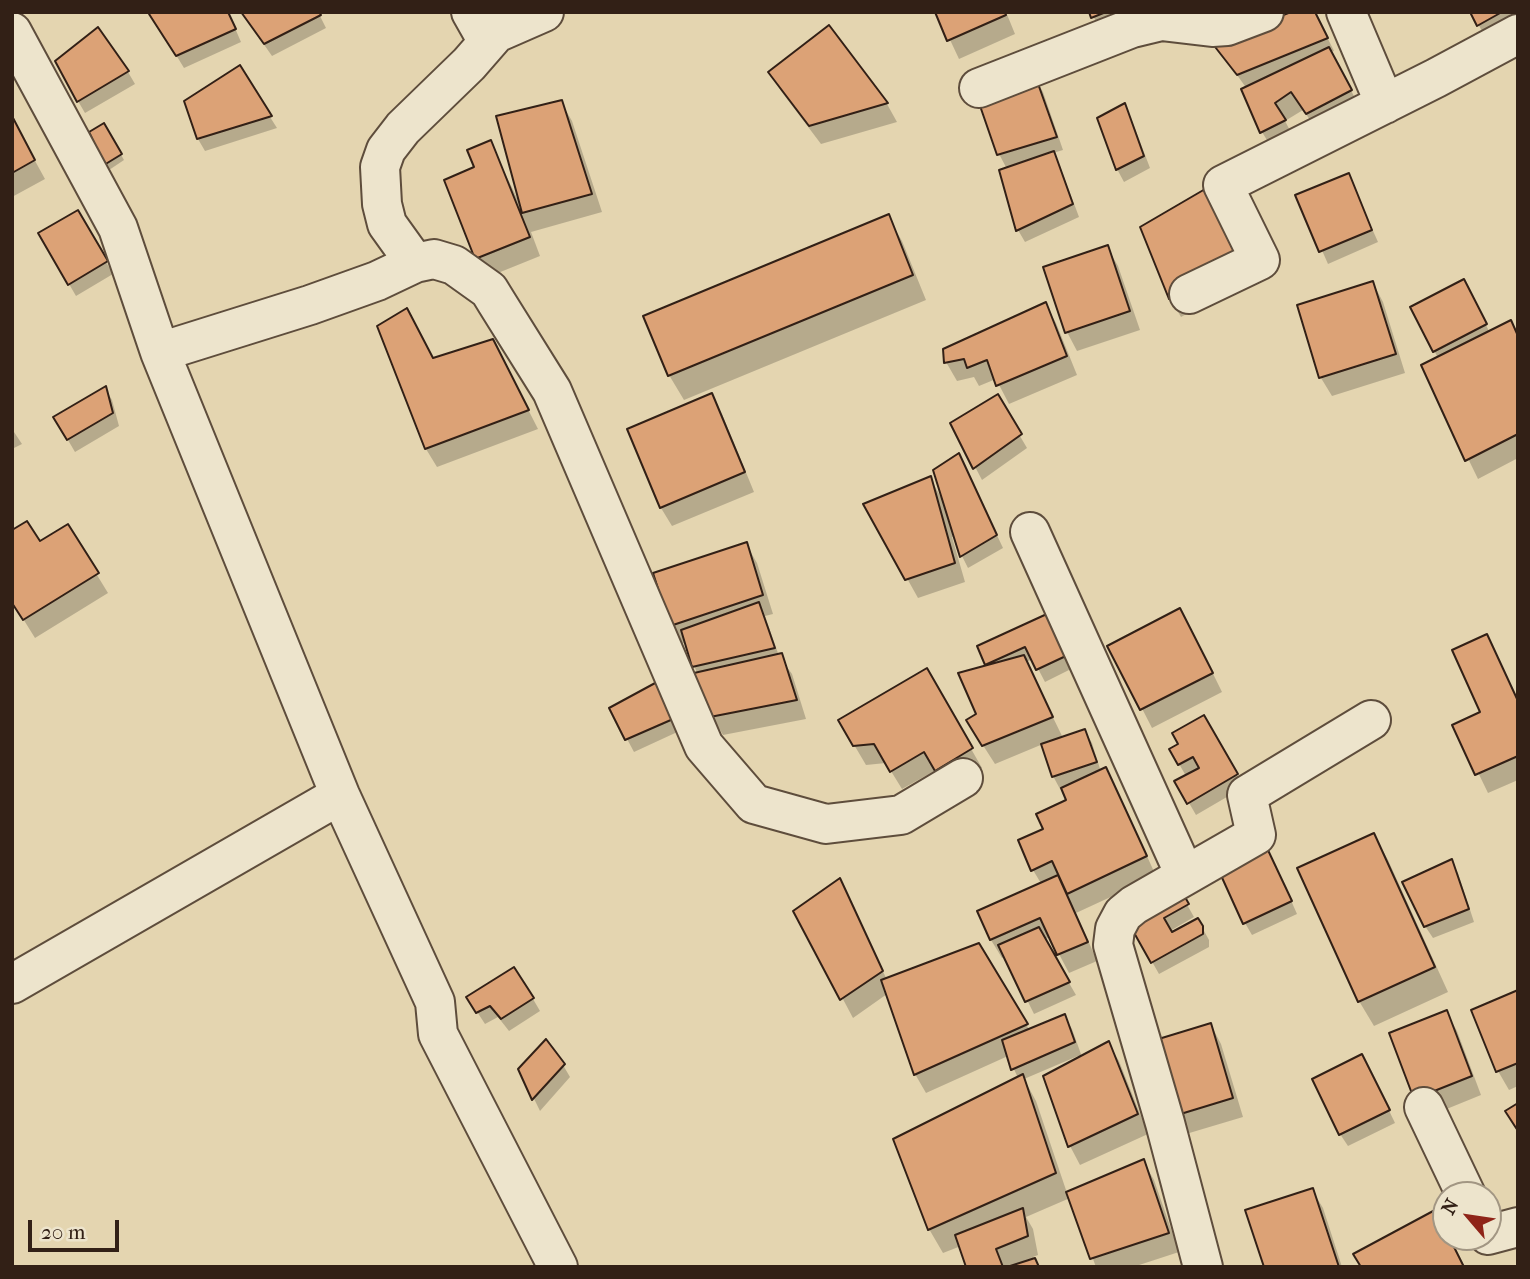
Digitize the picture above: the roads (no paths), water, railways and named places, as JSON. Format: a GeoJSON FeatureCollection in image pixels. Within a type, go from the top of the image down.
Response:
{"type":"FeatureCollection","features":[{"type":"Feature","properties":{"kind":"street"},"geometry":{"type":"LineString","coordinates":[[415,263],[387,223],[382,204],[380,167],[386,150],[403,128],[468,64],[479,27],[506,27],[544,12]]}},
{"type":"Feature","properties":{"kind":"street"},"geometry":{"type":"LineString","coordinates":[[979,88],[1132,28],[1161,21],[1212,27],[1227,26],[1264,12]]}},
{"type":"Feature","properties":{"kind":"street"},"geometry":{"type":"LineString","coordinates":[[1346,12],[1385,104]]}},
{"type":"Feature","properties":{"kind":"street"},"geometry":{"type":"LineString","coordinates":[[12,32],[118,228],[160,352],[340,795],[435,1002],[439,1034],[558,1267]]}},
{"type":"Feature","properties":{"kind":"street"},"geometry":{"type":"LineString","coordinates":[[1189,294],[1260,260],[1223,185],[1518,34]]}},
{"type":"Feature","properties":{"kind":"street"},"geometry":{"type":"LineString","coordinates":[[160,352],[310,306],[377,281],[415,263],[434,259],[454,265],[489,290],[552,391],[704,746],[754,804],[825,824],[901,815],[963,778]]}},
{"type":"Feature","properties":{"kind":"street"},"geometry":{"type":"LineString","coordinates":[[1030,532],[1185,876]]}},
{"type":"Feature","properties":{"kind":"street"},"geometry":{"type":"LineString","coordinates":[[1203,1267],[1165,1123],[1113,945],[1115,929],[1123,914],[1134,905],[1256,835],[1247,795],[1371,720]]}},
{"type":"Feature","properties":{"kind":"street"},"geometry":{"type":"LineString","coordinates":[[12,984],[340,795]]}},
{"type":"Feature","properties":{"kind":"street"},"geometry":{"type":"LineString","coordinates":[[1424,1107],[1459,1181]]}}]}
